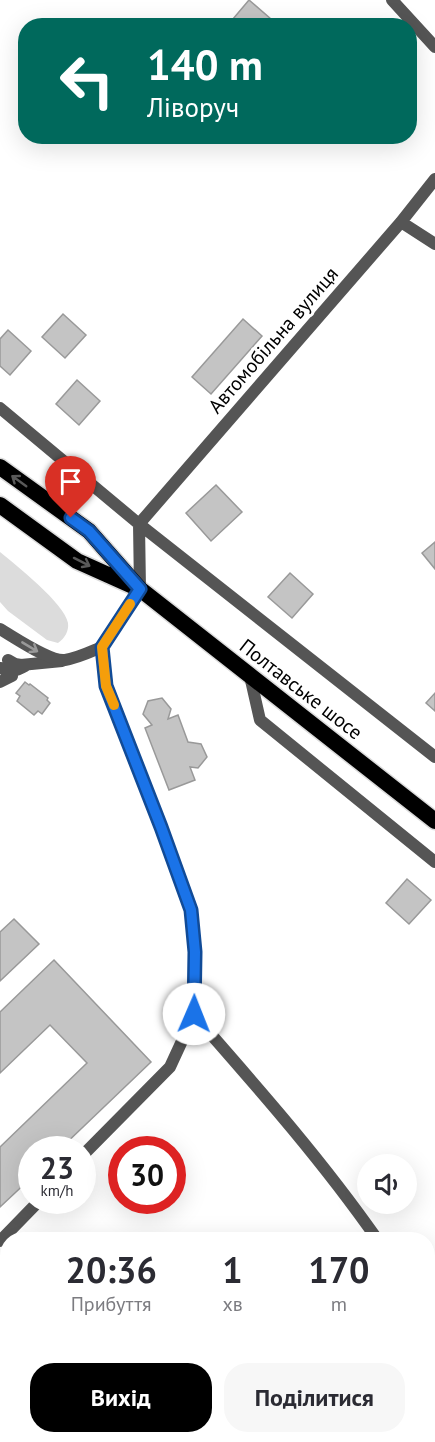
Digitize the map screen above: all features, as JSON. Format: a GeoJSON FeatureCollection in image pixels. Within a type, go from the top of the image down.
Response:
{"type":"FeatureCollection","features":[{"type":"Feature","properties":{"kind":"highway"},"geometry":{"type":"LineString","coordinates":[[0,467],[89,531],[140,589]]}},
{"type":"Feature","properties":{"kind":"highway"},"geometry":{"type":"LineString","coordinates":[[0,505],[77,561],[140,589]]}},
{"type":"Feature","properties":{"kind":"highway","name":"Полтавське шосе"},"geometry":{"type":"LineString","coordinates":[[140,589],[435,821]]}},
{"type":"Feature","properties":{"kind":"street"},"geometry":{"type":"LineString","coordinates":[[392,0],[408,18]]}},
{"type":"Feature","properties":{"kind":"street"},"geometry":{"type":"LineString","coordinates":[[417,27],[435,47]]}},
{"type":"Feature","properties":{"kind":"street","name":"Автомобільна вулиця"},"geometry":{"type":"LineString","coordinates":[[139,524],[401,222],[435,179]]}},
{"type":"Feature","properties":{"kind":"street"},"geometry":{"type":"LineString","coordinates":[[401,222],[435,244]]}},
{"type":"Feature","properties":{"kind":"street"},"geometry":{"type":"LineString","coordinates":[[0,408],[139,524],[435,757]]}},
{"type":"Feature","properties":{"kind":"street"},"geometry":{"type":"LineString","coordinates":[[0,682],[5,670],[62,661],[102,647],[140,589],[139,524]]}},
{"type":"Feature","properties":{"kind":"street"},"geometry":{"type":"LineString","coordinates":[[0,629],[41,653],[62,661]]}},
{"type":"Feature","properties":{"kind":"street"},"geometry":{"type":"LineString","coordinates":[[96,1142],[170,1067],[194,1014],[195,952],[191,910],[106,686],[102,647]]}},
{"type":"Feature","properties":{"kind":"street"},"geometry":{"type":"LineString","coordinates":[[250,676],[260,720],[435,862]]}},
{"type":"Feature","properties":{"kind":"street"},"geometry":{"type":"LineString","coordinates":[[194,1014],[294,1131],[346,1195],[372,1232]]}},
{"type":"Feature","properties":{"kind":"street"},"geometry":{"type":"LineString","coordinates":[[9,1232],[26,1214]]}},
{"type":"Feature","properties":{"kind":"shaded area"},"geometry":{"type":"Polygon","coordinates":[[[0,552],[39,585],[65,615],[68,629],[65,637],[58,643],[47,640],[8,611],[0,602],[0,552]]]}},
{"type":"Feature","properties":{"kind":"building"},"geometry":{"type":"Polygon","coordinates":[[[249,0],[270,18],[234,18],[249,0]]]}},
{"type":"Feature","properties":{"kind":"building"},"geometry":{"type":"Polygon","coordinates":[[[63,314],[86,335],[65,358],[42,337],[63,314]]]}},
{"type":"Feature","properties":{"kind":"building"},"geometry":{"type":"Polygon","coordinates":[[[243,319],[262,336],[211,394],[192,377],[243,319]]]}},
{"type":"Feature","properties":{"kind":"building"},"geometry":{"type":"Polygon","coordinates":[[[8,330],[31,351],[10,375],[0,366],[0,339],[8,330]]]}},
{"type":"Feature","properties":{"kind":"building"},"geometry":{"type":"Polygon","coordinates":[[[77,380],[100,401],[79,425],[56,404],[77,380]]]}},
{"type":"Feature","properties":{"kind":"building"},"geometry":{"type":"Polygon","coordinates":[[[216,485],[242,512],[211,541],[186,513],[216,485]]]}},
{"type":"Feature","properties":{"kind":"building"},"geometry":{"type":"Polygon","coordinates":[[[435,542],[435,569],[422,553],[435,542]]]}},
{"type":"Feature","properties":{"kind":"building"},"geometry":{"type":"Polygon","coordinates":[[[290,573],[313,594],[292,618],[268,597],[290,573]]]}},
{"type":"Feature","properties":{"kind":"building"},"geometry":{"type":"Polygon","coordinates":[[[25,682],[48,698],[50,703],[42,714],[38,711],[34,715],[17,701],[20,696],[16,693],[25,682]]]}},
{"type":"Feature","properties":{"kind":"building"},"geometry":{"type":"Polygon","coordinates":[[[435,693],[435,711],[426,703],[435,693]]]}},
{"type":"Feature","properties":{"kind":"building"},"geometry":{"type":"Polygon","coordinates":[[[162,698],[171,709],[168,719],[178,715],[188,742],[201,744],[207,757],[198,768],[190,767],[195,780],[169,790],[145,728],[152,725],[143,714],[148,701],[162,698]]]}},
{"type":"Feature","properties":{"kind":"building"},"geometry":{"type":"Polygon","coordinates":[[[407,879],[431,900],[409,924],[386,903],[407,879]]]}},
{"type":"Feature","properties":{"kind":"building"},"geometry":{"type":"Polygon","coordinates":[[[14,919],[39,944],[0,981],[0,932],[14,919]]]}},
{"type":"Feature","properties":{"kind":"building"},"geometry":{"type":"Polygon","coordinates":[[[54,960],[151,1062],[74,1136],[18,1136],[18,1190],[0,1207],[0,1147],[87,1063],[50,1025],[0,1073],[0,1012],[54,960]]]}},
{"type":"Feature","properties":{"kind":"slow traffic"},"geometry":{"type":"LineString","coordinates":[[114,705],[106,686],[102,647],[130,604]]}},
{"type":"Feature","properties":{"kind":"route"},"geometry":{"type":"LineString","coordinates":[[71,518],[89,531],[140,589],[102,647],[106,686],[191,910],[195,952],[194,1014]]}}]}
